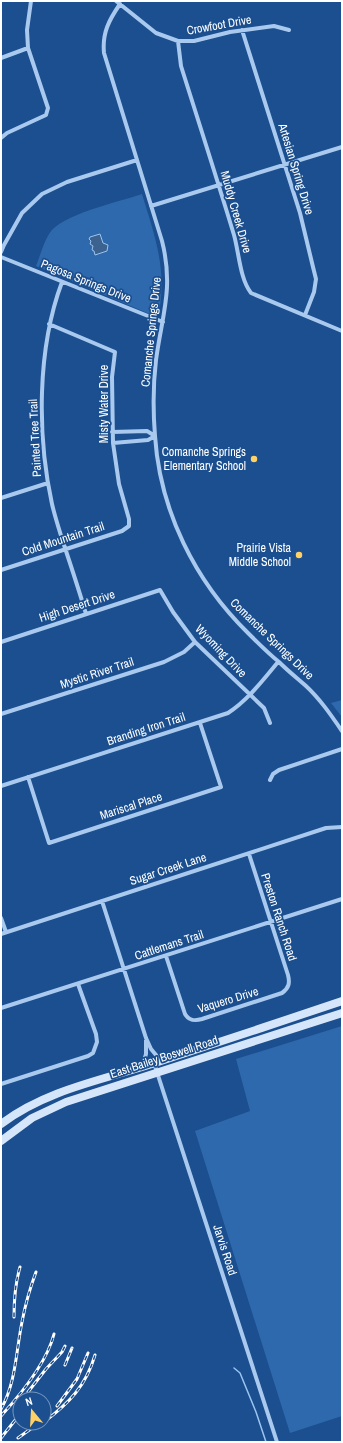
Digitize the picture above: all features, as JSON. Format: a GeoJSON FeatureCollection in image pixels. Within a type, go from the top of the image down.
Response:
{"type":"FeatureCollection","features":[{"type":"Feature","properties":{"kind":"main road","name":"East Bailey Boswell Road"},"geometry":{"type":"LineString","coordinates":[[1,1124],[23,1109],[46,1097],[70,1088],[158,1062],[342,1001]]}},
{"type":"Feature","properties":{"kind":"main road","name":"East Bailey Boswell Road"},"geometry":{"type":"LineString","coordinates":[[1,1141],[27,1121],[66,1102],[342,1013]]}},
{"type":"Feature","properties":{"kind":"street"},"geometry":{"type":"LineString","coordinates":[[1,138],[46,115],[48,108],[28,48],[27,30],[31,1]]}},
{"type":"Feature","properties":{"kind":"street","name":"Crowfoot Drive"},"geometry":{"type":"LineString","coordinates":[[116,1],[156,33],[178,41],[186,42],[201,40],[225,32],[274,26],[289,30]]}},
{"type":"Feature","properties":{"kind":"street","name":"Comanche Springs Drive"},"geometry":{"type":"LineString","coordinates":[[120,4],[108,23],[104,34],[106,60],[162,241],[167,266],[167,293],[156,356],[155,374],[155,436],[158,463],[166,499],[174,522],[192,562],[205,582],[228,612],[278,662],[307,686],[342,731]]}},
{"type":"Feature","properties":{"kind":"street","name":"Artesian Spring Drive"},"geometry":{"type":"LineString","coordinates":[[242,30],[285,165],[302,222],[315,274],[314,292],[305,315]]}},
{"type":"Feature","properties":{"kind":"street","name":"Muddy Creek Drive"},"geometry":{"type":"LineString","coordinates":[[178,41],[181,66],[235,237],[244,279],[251,294],[342,331]]}},
{"type":"Feature","properties":{"kind":"street"},"geometry":{"type":"LineString","coordinates":[[1,58],[28,48]]}},
{"type":"Feature","properties":{"kind":"street"},"geometry":{"type":"LineString","coordinates":[[151,206],[342,147]]}},
{"type":"Feature","properties":{"kind":"street"},"geometry":{"type":"LineString","coordinates":[[1,252],[22,213],[42,194],[67,182],[136,160]]}},
{"type":"Feature","properties":{"kind":"street","name":"Pagosa Springs Drive"},"geometry":{"type":"LineString","coordinates":[[1,258],[163,322]]}},
{"type":"Feature","properties":{"kind":"street","name":"Painted Tree Trail"},"geometry":{"type":"LineString","coordinates":[[62,282],[55,300],[46,343],[42,413],[43,442],[52,506],[86,614]]}},
{"type":"Feature","properties":{"kind":"street","name":"Misty Water Drive"},"geometry":{"type":"LineString","coordinates":[[49,324],[115,352],[112,377],[112,432],[119,484],[129,519],[129,526]]}},
{"type":"Feature","properties":{"kind":"street"},"geometry":{"type":"LineString","coordinates":[[112,432],[147,431],[155,436],[148,440],[113,443]]}},
{"type":"Feature","properties":{"kind":"street"},"geometry":{"type":"LineString","coordinates":[[1,498],[48,483]]}},
{"type":"Feature","properties":{"kind":"street","name":"Cold Mountain Trail"},"geometry":{"type":"LineString","coordinates":[[1,570],[122,531],[129,526]]}},
{"type":"Feature","properties":{"kind":"street","name":"High Desert Drive"},"geometry":{"type":"LineString","coordinates":[[1,642],[160,590]]}},
{"type":"Feature","properties":{"kind":"street","name":"Wyoming Drive"},"geometry":{"type":"LineString","coordinates":[[160,590],[173,612],[195,642],[264,708],[270,723]]}},
{"type":"Feature","properties":{"kind":"street","name":"Mystic River Trail"},"geometry":{"type":"LineString","coordinates":[[1,714],[164,662],[184,652],[195,642]]}},
{"type":"Feature","properties":{"kind":"street","name":"Branding Iron Trail"},"geometry":{"type":"LineString","coordinates":[[1,786],[228,713],[250,695],[278,662]]}},
{"type":"Feature","properties":{"kind":"street","name":"Mariscal Place"},"geometry":{"type":"LineString","coordinates":[[28,777],[48,843],[221,787],[200,722]]}},
{"type":"Feature","properties":{"kind":"street"},"geometry":{"type":"LineString","coordinates":[[270,780],[273,774],[279,770],[342,749]]}},
{"type":"Feature","properties":{"kind":"street","name":"Sugar Creek Lane"},"geometry":{"type":"LineString","coordinates":[[3,933],[326,828],[342,827]]}},
{"type":"Feature","properties":{"kind":"street","name":"Preston Ranch Road"},"geometry":{"type":"LineString","coordinates":[[249,854],[288,975],[289,986]]}},
{"type":"Feature","properties":{"kind":"street","name":"Cattlemans Trail"},"geometry":{"type":"LineString","coordinates":[[1,1008],[124,970],[342,899]]}},
{"type":"Feature","properties":{"kind":"street"},"geometry":{"type":"LineString","coordinates":[[102,901],[146,1038],[146,1054],[142,1067]]}},
{"type":"Feature","properties":{"kind":"street"},"geometry":{"type":"LineString","coordinates":[[1,918],[3,933]]}},
{"type":"Feature","properties":{"kind":"street","name":"Vaquero Drive"},"geometry":{"type":"LineString","coordinates":[[166,956],[185,1014],[191,1020],[202,1019],[282,993],[289,986]]}},
{"type":"Feature","properties":{"kind":"street"},"geometry":{"type":"LineString","coordinates":[[1,1084],[88,1056],[93,1053],[97,1042],[96,1034],[78,984]]}},
{"type":"Feature","properties":{"kind":"street","name":"Jarvis Road"},"geometry":{"type":"LineString","coordinates":[[146,1038],[158,1062],[157,1072],[277,1442]]}},
{"type":"Feature","properties":{"kind":"shaded area"},"geometry":{"type":"Polygon","coordinates":[[[142,194],[155,239],[161,267],[161,297],[158,315],[152,315],[36,266],[49,234],[55,227],[65,220],[142,194]]]}},
{"type":"Feature","properties":{"kind":"shaded area"},"geometry":{"type":"Polygon","coordinates":[[[100,234],[103,243],[108,245],[107,251],[95,255],[94,251],[92,250],[93,246],[90,244],[91,241],[89,239],[90,237],[100,234]]]}},
{"type":"Feature","properties":{"kind":"shaded area"},"geometry":{"type":"Polygon","coordinates":[[[342,700],[342,717],[331,703],[342,700]]]}},
{"type":"Feature","properties":{"kind":"shaded area"},"geometry":{"type":"Polygon","coordinates":[[[342,1026],[342,1416],[290,1433],[195,1131],[250,1111],[236,1059],[342,1026]]]}},
{"type":"Feature","properties":{"kind":"waterway"},"geometry":{"type":"LineString","coordinates":[[234,1368],[240,1373],[256,1412],[266,1442]]}},
{"type":"Feature","properties":{"kind":"railway"},"geometry":{"type":"LineString","coordinates":[[14,1317],[15,1292],[20,1267]]}},
{"type":"Feature","properties":{"kind":"railway"},"geometry":{"type":"LineString","coordinates":[[1,1409],[13,1378],[23,1316],[36,1272]]}},
{"type":"Feature","properties":{"kind":"railway"},"geometry":{"type":"LineString","coordinates":[[1,1416],[25,1388],[46,1356],[54,1334]]}},
{"type":"Feature","properties":{"kind":"railway"},"geometry":{"type":"LineString","coordinates":[[29,1391],[62,1352],[65,1346]]}},
{"type":"Feature","properties":{"kind":"railway"},"geometry":{"type":"LineString","coordinates":[[65,1365],[72,1348]]}},
{"type":"Feature","properties":{"kind":"railway"},"geometry":{"type":"LineString","coordinates":[[57,1406],[77,1379],[88,1353]]}},
{"type":"Feature","properties":{"kind":"railway"},"geometry":{"type":"LineString","coordinates":[[52,1415],[69,1401],[82,1385],[95,1355]]}},
{"type":"Feature","properties":{"kind":"railway"},"geometry":{"type":"LineString","coordinates":[[1,1438],[12,1424]]}},
{"type":"Feature","properties":{"kind":"railway"},"geometry":{"type":"LineString","coordinates":[[18,1438],[28,1431]]}},
{"type":"Feature","properties":{"kind":"place","name":"Comanche Springs Elementary School"},"geometry":{"type":"Point","coordinates":[254,459]}},
{"type":"Feature","properties":{"kind":"place","name":"Prairie Vista Middle School"},"geometry":{"type":"Point","coordinates":[299,555]}}]}
